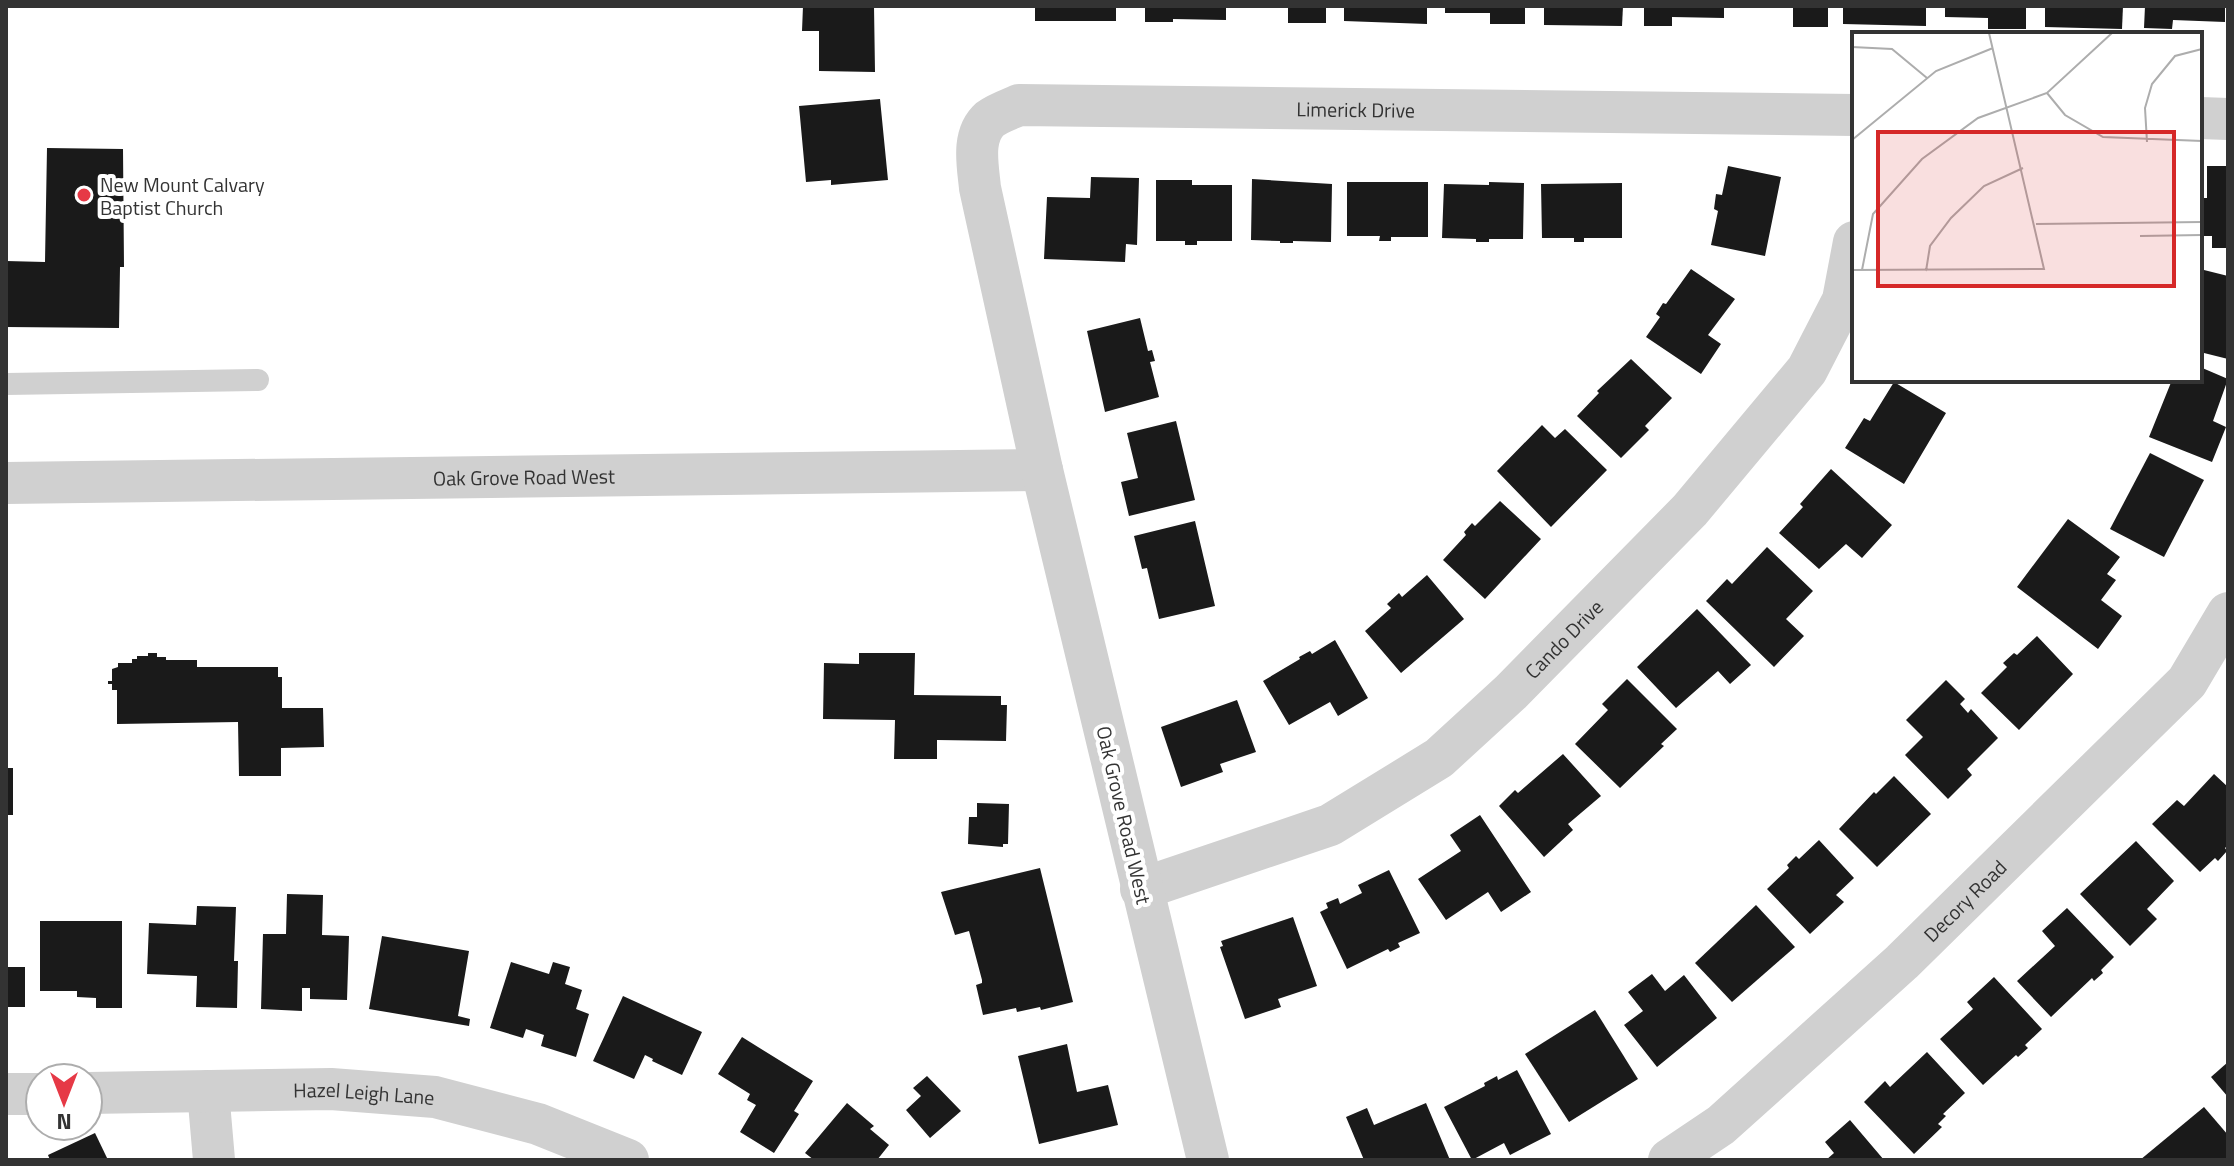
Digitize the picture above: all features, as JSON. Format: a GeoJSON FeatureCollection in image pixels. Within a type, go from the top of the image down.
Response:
{"type":"FeatureCollection","features":[{"type":"Feature","properties":{"kind":"street","name":"Limerick Drive"},"geometry":{"type":"LineString","coordinates":[[992,243],[980,188],[977,153],[982,129],[991,118],[1019,105],[1852,115]]}},
{"type":"Feature","properties":{"kind":"street"},"geometry":{"type":"LineString","coordinates":[[2202,118],[2228,119]]}},
{"type":"Feature","properties":{"kind":"street","name":"Oak Grove Road West"},"geometry":{"type":"LineString","coordinates":[[992,243],[1042,470],[1208,1160]]}},
{"type":"Feature","properties":{"kind":"street","name":"Cando Drive"},"geometry":{"type":"LineString","coordinates":[[1141,889],[1330,825],[1439,758],[1511,692],[1690,510],[1807,370],[1843,300],[1852,253]]}},
{"type":"Feature","properties":{"kind":"street","name":"Oak Grove Road West"},"geometry":{"type":"LineString","coordinates":[[6,483],[1042,470]]}},
{"type":"Feature","properties":{"kind":"street","name":"Decory Road"},"geometry":{"type":"LineString","coordinates":[[1669,1160],[1721,1125],[1902,962],[2187,682],[2228,613]]}},
{"type":"Feature","properties":{"kind":"street","name":"Hazel Leigh Lane"},"geometry":{"type":"LineString","coordinates":[[104,1093],[331,1089],[435,1097],[538,1124],[628,1160]]}},
{"type":"Feature","properties":{"kind":"street"},"geometry":{"type":"LineString","coordinates":[[208,1091],[214,1160]]}},
{"type":"Feature","properties":{"kind":"lane"},"geometry":{"type":"LineString","coordinates":[[6,384],[258,380]]}},
{"type":"Feature","properties":{"kind":"building"},"geometry":{"type":"Polygon","coordinates":[[[803,6],[874,6],[875,72],[819,71],[819,31],[802,31],[803,6]]]}},
{"type":"Feature","properties":{"kind":"building"},"geometry":{"type":"Polygon","coordinates":[[[1035,6],[1116,6],[1116,21],[1035,21],[1035,6]]]}},
{"type":"Feature","properties":{"kind":"building"},"geometry":{"type":"Polygon","coordinates":[[[1145,6],[1226,6],[1226,20],[1145,22],[1145,6]]]}},
{"type":"Feature","properties":{"kind":"building"},"geometry":{"type":"Polygon","coordinates":[[[1288,6],[1326,6],[1326,23],[1288,23],[1288,6]]]}},
{"type":"Feature","properties":{"kind":"building"},"geometry":{"type":"Polygon","coordinates":[[[1344,6],[1427,6],[1427,24],[1344,21],[1344,6]]]}},
{"type":"Feature","properties":{"kind":"building"},"geometry":{"type":"Polygon","coordinates":[[[1445,6],[1525,6],[1525,24],[1490,24],[1490,13],[1445,13],[1445,6]]]}},
{"type":"Feature","properties":{"kind":"building"},"geometry":{"type":"Polygon","coordinates":[[[1544,6],[1623,6],[1622,26],[1544,25],[1544,6]]]}},
{"type":"Feature","properties":{"kind":"building"},"geometry":{"type":"Polygon","coordinates":[[[1644,6],[1724,6],[1724,18],[1672,17],[1672,26],[1644,26],[1644,6]]]}},
{"type":"Feature","properties":{"kind":"building"},"geometry":{"type":"Polygon","coordinates":[[[1793,6],[1828,6],[1828,27],[1793,27],[1793,6]]]}},
{"type":"Feature","properties":{"kind":"building"},"geometry":{"type":"Polygon","coordinates":[[[1843,6],[1926,6],[1926,26],[1843,24],[1843,6]]]}},
{"type":"Feature","properties":{"kind":"building"},"geometry":{"type":"Polygon","coordinates":[[[1945,6],[2026,6],[2026,29],[1988,29],[1988,18],[1945,17],[1945,6]]]}},
{"type":"Feature","properties":{"kind":"building"},"geometry":{"type":"Polygon","coordinates":[[[2045,6],[2123,6],[2122,29],[2045,27],[2045,6]]]}},
{"type":"Feature","properties":{"kind":"building"},"geometry":{"type":"Polygon","coordinates":[[[2145,6],[2225,6],[2225,22],[2173,20],[2172,29],[2144,28],[2145,6]]]}},
{"type":"Feature","properties":{"kind":"building"},"geometry":{"type":"Polygon","coordinates":[[[880,99],[888,180],[831,185],[831,180],[806,182],[799,106],[880,99]]]}},
{"type":"Feature","properties":{"kind":"building","name":"New Mount Calvary Baptist Church"},"geometry":{"type":"Polygon","coordinates":[[[47,148],[123,149],[124,267],[120,267],[119,328],[6,327],[6,261],[45,262],[47,148]]]}},
{"type":"Feature","properties":{"kind":"building"},"geometry":{"type":"Polygon","coordinates":[[[1728,166],[1781,177],[1765,256],[1711,245],[1718,211],[1714,209],[1716,194],[1722,195],[1728,166]]]}},
{"type":"Feature","properties":{"kind":"building"},"geometry":{"type":"Polygon","coordinates":[[[2207,166],[2228,166],[2228,248],[2212,248],[2212,236],[2202,236],[2202,198],[2207,198],[2207,166]]]}},
{"type":"Feature","properties":{"kind":"building"},"geometry":{"type":"Polygon","coordinates":[[[1091,177],[1139,178],[1137,245],[1126,244],[1125,262],[1044,259],[1047,197],[1090,198],[1091,177]]]}},
{"type":"Feature","properties":{"kind":"building"},"geometry":{"type":"Polygon","coordinates":[[[1252,179],[1332,184],[1331,242],[1251,240],[1252,179]]]}},
{"type":"Feature","properties":{"kind":"building"},"geometry":{"type":"Polygon","coordinates":[[[1156,180],[1192,180],[1192,185],[1232,185],[1232,241],[1197,241],[1197,245],[1185,245],[1185,241],[1156,241],[1156,180]]]}},
{"type":"Feature","properties":{"kind":"building"},"geometry":{"type":"Polygon","coordinates":[[[1347,182],[1428,182],[1428,237],[1391,237],[1391,241],[1379,241],[1380,236],[1347,236],[1347,182]]]}},
{"type":"Feature","properties":{"kind":"building"},"geometry":{"type":"Polygon","coordinates":[[[1489,182],[1524,183],[1523,239],[1476,242],[1476,239],[1442,238],[1444,184],[1489,185],[1489,182]]]}},
{"type":"Feature","properties":{"kind":"building"},"geometry":{"type":"Polygon","coordinates":[[[1622,183],[1622,238],[1584,238],[1584,242],[1574,242],[1574,238],[1542,238],[1541,184],[1622,183]]]}},
{"type":"Feature","properties":{"kind":"building"},"geometry":{"type":"Polygon","coordinates":[[[1691,269],[1735,299],[1708,335],[1721,344],[1701,374],[1646,337],[1660,317],[1656,314],[1663,303],[1666,304],[1691,269]]]}},
{"type":"Feature","properties":{"kind":"building"},"geometry":{"type":"Polygon","coordinates":[[[2202,270],[2228,276],[2228,359],[2202,352],[2202,270]]]}},
{"type":"Feature","properties":{"kind":"building"},"geometry":{"type":"Polygon","coordinates":[[[1140,318],[1148,351],[1152,350],[1155,361],[1150,362],[1159,397],[1105,412],[1087,331],[1140,318]]]}},
{"type":"Feature","properties":{"kind":"building"},"geometry":{"type":"Polygon","coordinates":[[[1631,359],[1672,398],[1645,426],[1649,430],[1621,458],[1577,416],[1599,393],[1597,391],[1631,359]]]}},
{"type":"Feature","properties":{"kind":"building"},"geometry":{"type":"Polygon","coordinates":[[[2202,368],[2228,379],[2213,421],[2226,427],[2212,462],[2149,437],[2171,382],[2202,382],[2202,368]]]}},
{"type":"Feature","properties":{"kind":"building"},"geometry":{"type":"Polygon","coordinates":[[[1894,382],[1946,413],[1904,484],[1845,448],[1864,418],[1870,421],[1894,382]]]}},
{"type":"Feature","properties":{"kind":"building"},"geometry":{"type":"Polygon","coordinates":[[[1176,421],[1195,500],[1129,516],[1121,482],[1138,478],[1127,433],[1176,421]]]}},
{"type":"Feature","properties":{"kind":"building"},"geometry":{"type":"Polygon","coordinates":[[[1542,425],[1555,438],[1565,429],[1607,470],[1551,527],[1497,471],[1542,425]]]}},
{"type":"Feature","properties":{"kind":"building"},"geometry":{"type":"Polygon","coordinates":[[[2150,453],[2204,480],[2164,557],[2110,529],[2150,453]]]}},
{"type":"Feature","properties":{"kind":"building"},"geometry":{"type":"Polygon","coordinates":[[[1831,469],[1892,525],[1862,558],[1846,544],[1819,569],[1779,533],[1831,469]]]}},
{"type":"Feature","properties":{"kind":"building"},"geometry":{"type":"Polygon","coordinates":[[[1500,501],[1541,539],[1485,599],[1443,560],[1466,535],[1464,532],[1472,523],[1475,526],[1500,501]]]}},
{"type":"Feature","properties":{"kind":"building"},"geometry":{"type":"Polygon","coordinates":[[[2068,519],[2120,557],[2107,574],[2116,580],[2101,600],[2122,616],[2098,649],[2017,587],[2068,519]]]}},
{"type":"Feature","properties":{"kind":"building"},"geometry":{"type":"Polygon","coordinates":[[[1195,521],[1215,606],[1159,619],[1147,568],[1142,569],[1134,536],[1195,521]]]}},
{"type":"Feature","properties":{"kind":"building"},"geometry":{"type":"Polygon","coordinates":[[[1767,547],[1813,591],[1786,619],[1804,636],[1774,667],[1706,601],[1727,579],[1732,584],[1767,547]]]}},
{"type":"Feature","properties":{"kind":"building"},"geometry":{"type":"Polygon","coordinates":[[[1427,575],[1464,619],[1401,673],[1365,631],[1391,608],[1387,604],[1399,593],[1402,597],[1427,575]]]}},
{"type":"Feature","properties":{"kind":"building"},"geometry":{"type":"Polygon","coordinates":[[[1697,609],[1751,665],[1730,684],[1718,671],[1676,708],[1637,667],[1697,609]]]}},
{"type":"Feature","properties":{"kind":"building"},"geometry":{"type":"Polygon","coordinates":[[[2037,636],[2073,674],[2019,730],[1981,693],[2007,667],[2003,663],[2014,653],[2017,655],[2037,636]]]}},
{"type":"Feature","properties":{"kind":"building"},"geometry":{"type":"Polygon","coordinates":[[[1335,640],[1368,698],[1338,716],[1330,702],[1289,725],[1263,681],[1299,657],[1310,651],[1312,654],[1335,640]]]}},
{"type":"Feature","properties":{"kind":"building"},"geometry":{"type":"Polygon","coordinates":[[[148,653],[157,653],[157,657],[166,657],[166,660],[197,660],[197,667],[278,667],[278,677],[282,677],[282,708],[323,708],[324,747],[281,748],[281,776],[239,776],[238,722],[117,724],[117,690],[112,690],[112,684],[108,684],[112,681],[112,669],[118,667],[118,663],[132,663],[132,659],[148,656],[148,653]]]}},
{"type":"Feature","properties":{"kind":"building"},"geometry":{"type":"Polygon","coordinates":[[[859,653],[915,653],[914,695],[1001,696],[1001,705],[1007,705],[1006,741],[937,740],[937,759],[894,759],[895,720],[823,719],[824,663],[859,664],[859,653]]]}},
{"type":"Feature","properties":{"kind":"building"},"geometry":{"type":"Polygon","coordinates":[[[1627,679],[1677,729],[1661,744],[1664,746],[1620,788],[1575,744],[1608,710],[1602,704],[1627,679]]]}},
{"type":"Feature","properties":{"kind":"building"},"geometry":{"type":"Polygon","coordinates":[[[1946,680],[1965,699],[1960,704],[1968,713],[1971,709],[1998,738],[1967,769],[1972,775],[1948,799],[1905,755],[1923,737],[1906,720],[1946,680]]]}},
{"type":"Feature","properties":{"kind":"building"},"geometry":{"type":"Polygon","coordinates":[[[1237,700],[1256,752],[1220,764],[1223,772],[1181,787],[1161,727],[1237,700]]]}},
{"type":"Feature","properties":{"kind":"building"},"geometry":{"type":"Polygon","coordinates":[[[1563,754],[1601,796],[1568,824],[1573,830],[1544,857],[1499,806],[1563,754]]]}},
{"type":"Feature","properties":{"kind":"building"},"geometry":{"type":"Polygon","coordinates":[[[6,768],[13,768],[13,815],[6,815],[6,768]]]}},
{"type":"Feature","properties":{"kind":"building"},"geometry":{"type":"Polygon","coordinates":[[[2214,774],[2228,787],[2228,845],[2218,861],[2215,858],[2200,872],[2152,824],[2177,800],[2184,806],[2214,774]]]}},
{"type":"Feature","properties":{"kind":"building"},"geometry":{"type":"Polygon","coordinates":[[[1894,776],[1931,814],[1877,867],[1839,829],[1894,776]]]}},
{"type":"Feature","properties":{"kind":"building"},"geometry":{"type":"Polygon","coordinates":[[[977,803],[1009,804],[1008,844],[1003,844],[1003,847],[968,844],[969,817],[977,817],[977,803]]]}},
{"type":"Feature","properties":{"kind":"building"},"geometry":{"type":"Polygon","coordinates":[[[1480,815],[1531,892],[1501,912],[1488,892],[1446,920],[1418,879],[1461,851],[1450,835],[1480,815]]]}},
{"type":"Feature","properties":{"kind":"building"},"geometry":{"type":"Polygon","coordinates":[[[1819,840],[1854,878],[1836,895],[1844,902],[1810,934],[1767,889],[1789,868],[1787,865],[1796,856],[1799,859],[1819,840]]]}},
{"type":"Feature","properties":{"kind":"building"},"geometry":{"type":"Polygon","coordinates":[[[2136,841],[2174,881],[2147,909],[2157,919],[2130,946],[2080,894],[2136,841]]]}},
{"type":"Feature","properties":{"kind":"building"},"geometry":{"type":"Polygon","coordinates":[[[1040,868],[1073,1002],[1041,1010],[1040,1007],[1017,1012],[1016,1008],[983,1015],[976,985],[982,980],[969,931],[955,935],[941,892],[1040,868]]]}},
{"type":"Feature","properties":{"kind":"building"},"geometry":{"type":"Polygon","coordinates":[[[1389,870],[1420,933],[1398,943],[1400,947],[1390,952],[1388,949],[1347,969],[1320,912],[1328,908],[1326,903],[1338,898],[1340,904],[1362,893],[1358,885],[1389,870]]]}},
{"type":"Feature","properties":{"kind":"building"},"geometry":{"type":"Polygon","coordinates":[[[287,894],[323,895],[322,935],[349,936],[347,1000],[310,999],[310,988],[302,988],[302,1011],[261,1009],[263,934],[286,934],[287,894]]]}},
{"type":"Feature","properties":{"kind":"building"},"geometry":{"type":"Polygon","coordinates":[[[1756,905],[1795,947],[1732,1002],[1695,963],[1756,905]]]}},
{"type":"Feature","properties":{"kind":"building"},"geometry":{"type":"Polygon","coordinates":[[[197,906],[236,907],[234,961],[238,961],[237,1008],[196,1007],[197,976],[147,974],[149,923],[196,925],[197,906]]]}},
{"type":"Feature","properties":{"kind":"building"},"geometry":{"type":"Polygon","coordinates":[[[2067,908],[2114,957],[2101,970],[2103,973],[2094,981],[2092,978],[2051,1017],[2017,981],[2055,946],[2042,931],[2067,908]]]}},
{"type":"Feature","properties":{"kind":"building"},"geometry":{"type":"Polygon","coordinates":[[[1293,917],[1317,986],[1278,999],[1281,1007],[1245,1019],[1220,947],[1223,946],[1221,941],[1293,917]]]}},
{"type":"Feature","properties":{"kind":"building"},"geometry":{"type":"Polygon","coordinates":[[[40,921],[122,921],[122,1008],[96,1008],[96,998],[77,997],[77,991],[40,991],[40,921]]]}},
{"type":"Feature","properties":{"kind":"building"},"geometry":{"type":"Polygon","coordinates":[[[382,936],[469,951],[458,1016],[470,1019],[469,1026],[369,1009],[382,936]]]}},
{"type":"Feature","properties":{"kind":"building"},"geometry":{"type":"Polygon","coordinates":[[[511,962],[549,974],[553,962],[570,967],[565,984],[582,990],[576,1009],[589,1014],[576,1057],[541,1046],[544,1035],[526,1029],[523,1038],[490,1028],[511,962]]]}},
{"type":"Feature","properties":{"kind":"building"},"geometry":{"type":"Polygon","coordinates":[[[6,967],[25,967],[25,1007],[6,1007],[6,967]]]}},
{"type":"Feature","properties":{"kind":"building"},"geometry":{"type":"Polygon","coordinates":[[[1652,974],[1665,991],[1684,975],[1717,1018],[1657,1067],[1624,1025],[1643,1011],[1628,992],[1652,974]]]}},
{"type":"Feature","properties":{"kind":"building"},"geometry":{"type":"Polygon","coordinates":[[[1994,977],[2042,1029],[2025,1045],[2028,1048],[1983,1085],[1940,1039],[1973,1009],[1967,1002],[1994,977]]]}},
{"type":"Feature","properties":{"kind":"building"},"geometry":{"type":"Polygon","coordinates":[[[623,996],[702,1032],[682,1075],[645,1055],[634,1079],[593,1061],[623,996]]]}},
{"type":"Feature","properties":{"kind":"building"},"geometry":{"type":"Polygon","coordinates":[[[1595,1010],[1638,1079],[1569,1122],[1525,1054],[1595,1010]]]}},
{"type":"Feature","properties":{"kind":"building"},"geometry":{"type":"Polygon","coordinates":[[[742,1037],[813,1081],[794,1111],[799,1114],[774,1153],[740,1132],[756,1105],[747,1100],[750,1094],[718,1074],[742,1037]]]}},
{"type":"Feature","properties":{"kind":"building"},"geometry":{"type":"Polygon","coordinates":[[[1067,1044],[1077,1092],[1108,1085],[1118,1125],[1039,1144],[1018,1056],[1067,1044]]]}},
{"type":"Feature","properties":{"kind":"building"},"geometry":{"type":"Polygon","coordinates":[[[1927,1052],[1965,1093],[1943,1114],[1946,1116],[1938,1124],[1942,1127],[1914,1154],[1864,1102],[1885,1081],[1890,1087],[1927,1052]]]}},
{"type":"Feature","properties":{"kind":"building"},"geometry":{"type":"Polygon","coordinates":[[[2228,1062],[2228,1097],[2211,1077],[2228,1062]]]}},
{"type":"Feature","properties":{"kind":"building"},"geometry":{"type":"Polygon","coordinates":[[[1517,1070],[1551,1134],[1510,1155],[1504,1143],[1472,1160],[1444,1107],[1485,1086],[1484,1083],[1497,1076],[1498,1080],[1517,1070]]]}},
{"type":"Feature","properties":{"kind":"building"},"geometry":{"type":"Polygon","coordinates":[[[927,1076],[961,1111],[930,1138],[906,1110],[921,1096],[913,1088],[927,1076]]]}},
{"type":"Feature","properties":{"kind":"building"},"geometry":{"type":"Polygon","coordinates":[[[847,1103],[874,1126],[870,1129],[889,1145],[877,1160],[814,1160],[805,1153],[847,1103]]]}},
{"type":"Feature","properties":{"kind":"building"},"geometry":{"type":"Polygon","coordinates":[[[1426,1103],[1450,1160],[1364,1160],[1346,1117],[1367,1108],[1374,1125],[1426,1103]]]}},
{"type":"Feature","properties":{"kind":"building"},"geometry":{"type":"Polygon","coordinates":[[[2204,1107],[2228,1135],[2228,1160],[2140,1160],[2204,1107]]]}},
{"type":"Feature","properties":{"kind":"building"},"geometry":{"type":"Polygon","coordinates":[[[1850,1120],[1884,1160],[1826,1160],[1834,1153],[1825,1142],[1850,1120]]]}},
{"type":"Feature","properties":{"kind":"building"},"geometry":{"type":"Polygon","coordinates":[[[76,1142],[99,1142],[108,1160],[50,1160],[48,1155],[76,1142]]]}},
{"type":"Feature","properties":{"kind":"place","name":"New Mount Calvary Baptist Church"},"geometry":{"type":"Point","coordinates":[84,195]}}]}
